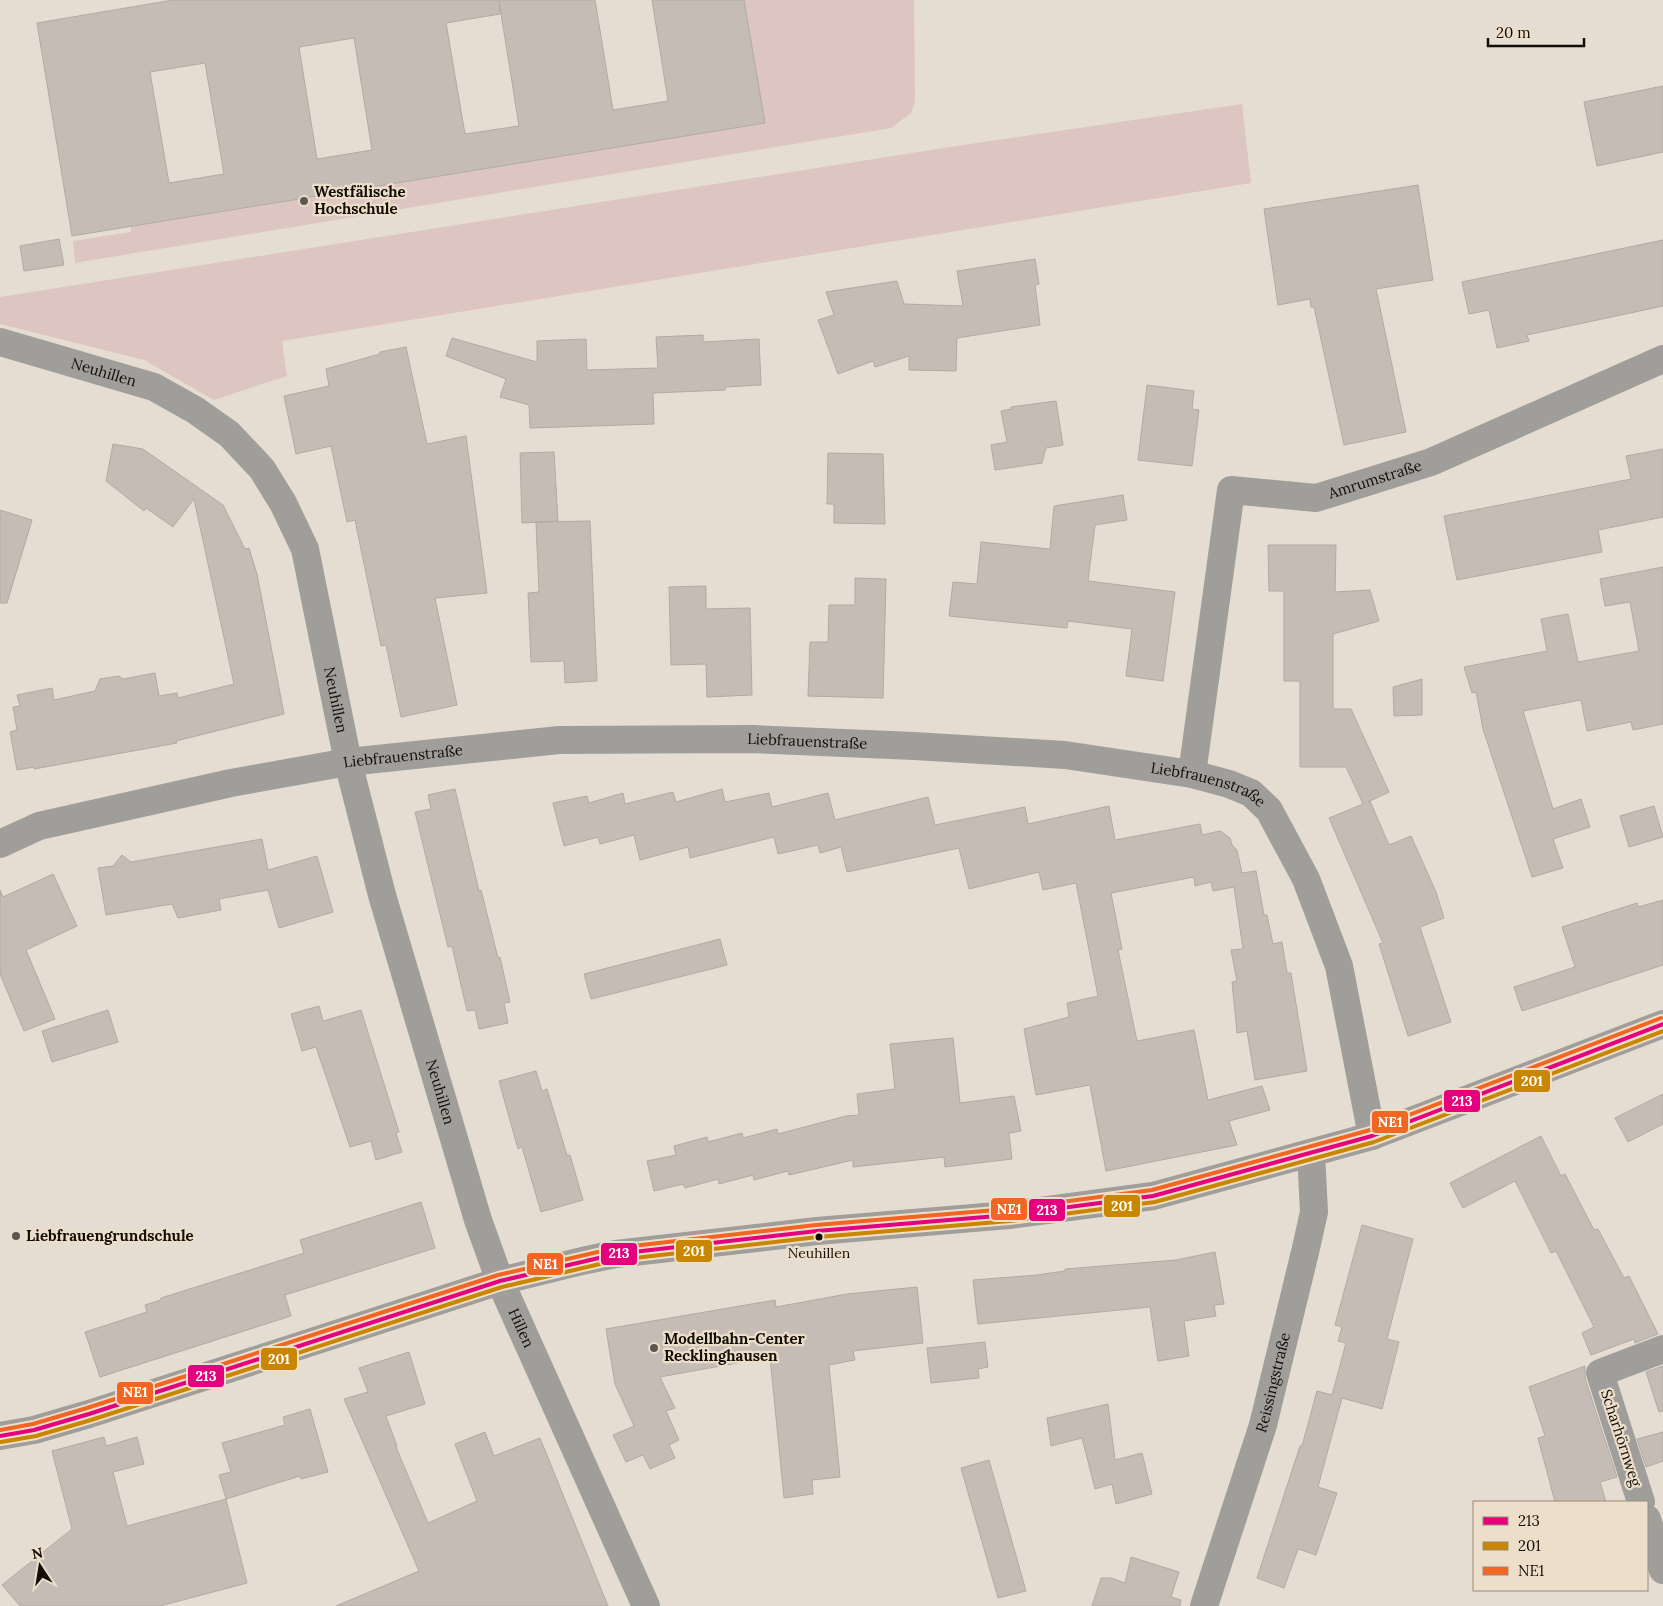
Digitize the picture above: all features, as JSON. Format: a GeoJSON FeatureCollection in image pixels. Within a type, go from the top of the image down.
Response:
{"type":"FeatureCollection","features":[{"type":"Feature","properties":{"kind":"street","name":"Neuhillen"},"geometry":{"type":"LineString","coordinates":[[0,342],[154,387],[195,410],[229,434],[262,469],[283,503],[305,549],[348,762],[382,895],[478,1220],[500,1281]]}},
{"type":"Feature","properties":{"kind":"street","name":"Amrumstraße"},"geometry":{"type":"LineString","coordinates":[[1192,774],[1231,490],[1316,498],[1430,462],[1663,359]]}},
{"type":"Feature","properties":{"kind":"street","name":"Liebfrauenstraße"},"geometry":{"type":"LineString","coordinates":[[0,844],[39,826],[232,783],[348,762],[560,740],[752,739],[1065,755],[1192,774],[1229,784],[1251,793],[1269,810],[1306,879],[1339,966],[1372,1136]]}},
{"type":"Feature","properties":{"kind":"street"},"geometry":{"type":"LineString","coordinates":[[0,1436],[34,1430],[80,1416],[500,1281],[616,1254],[817,1230],[1009,1215],[1153,1196],[1372,1136],[1663,1024]]}},
{"type":"Feature","properties":{"kind":"street","name":"Reissingstraße"},"geometry":{"type":"LineString","coordinates":[[1204,1606],[1263,1425],[1306,1248],[1314,1212],[1311,1154]]}},
{"type":"Feature","properties":{"kind":"street","name":"Hillen"},"geometry":{"type":"LineString","coordinates":[[500,1281],[646,1606]]}},
{"type":"Feature","properties":{"kind":"street","name":"Scharhörnweg"},"geometry":{"type":"LineString","coordinates":[[1641,1501],[1600,1373],[1663,1349]]}},
{"type":"Feature","properties":{"kind":"street"},"geometry":{"type":"LineString","coordinates":[[1648,1522],[1663,1570]]}},
{"type":"Feature","properties":{"kind":"shaded area"},"geometry":{"type":"Polygon","coordinates":[[[744,0],[914,0],[915,101],[911,113],[891,128],[75,263],[73,241],[131,232],[131,227],[764,123],[744,0]]]}},
{"type":"Feature","properties":{"kind":"shaded area"},"geometry":{"type":"Polygon","coordinates":[[[1242,104],[1251,183],[282,341],[287,376],[214,400],[144,360],[0,324],[0,297],[956,146],[1242,104]]]}},
{"type":"Feature","properties":{"kind":"building"},"geometry":{"type":"Polygon","coordinates":[[[173,0],[595,0],[613,110],[668,101],[652,0],[744,0],[765,123],[72,236],[37,23],[173,0]],[[499,1],[500,14],[446,23],[465,134],[519,126],[499,1]],[[354,38],[299,47],[317,159],[372,150],[354,38]],[[205,63],[150,72],[169,183],[224,174],[205,63]]]}},
{"type":"Feature","properties":{"kind":"building"},"geometry":{"type":"Polygon","coordinates":[[[1663,86],[1663,152],[1597,166],[1584,102],[1663,86]]]}},
{"type":"Feature","properties":{"kind":"building"},"geometry":{"type":"Polygon","coordinates":[[[1418,185],[1433,280],[1376,289],[1406,432],[1344,445],[1314,307],[1311,307],[1310,299],[1278,305],[1264,209],[1418,185]]]}},
{"type":"Feature","properties":{"kind":"building"},"geometry":{"type":"Polygon","coordinates":[[[59,239],[64,265],[24,271],[20,246],[59,239]]]}},
{"type":"Feature","properties":{"kind":"building"},"geometry":{"type":"Polygon","coordinates":[[[1663,240],[1663,306],[1527,335],[1529,341],[1497,348],[1489,310],[1469,314],[1462,282],[1663,240]]]}},
{"type":"Feature","properties":{"kind":"building"},"geometry":{"type":"Polygon","coordinates":[[[1035,259],[1039,284],[1035,285],[1040,325],[957,338],[956,371],[909,370],[909,356],[875,367],[873,361],[838,374],[818,320],[834,315],[826,292],[897,281],[904,304],[963,306],[957,271],[1035,259]]]}},
{"type":"Feature","properties":{"kind":"building"},"geometry":{"type":"Polygon","coordinates":[[[703,335],[703,342],[759,339],[761,385],[726,387],[725,390],[653,393],[654,424],[530,428],[529,405],[500,397],[506,379],[446,356],[452,338],[537,362],[537,341],[586,339],[587,370],[658,368],[656,337],[703,335]]]}},
{"type":"Feature","properties":{"kind":"building"},"geometry":{"type":"Polygon","coordinates":[[[406,347],[427,444],[466,436],[487,593],[435,598],[457,705],[401,717],[386,645],[381,646],[355,520],[347,522],[331,446],[296,454],[284,396],[329,386],[326,369],[380,354],[380,352],[406,347]]]}},
{"type":"Feature","properties":{"kind":"building"},"geometry":{"type":"Polygon","coordinates":[[[1147,385],[1194,391],[1192,409],[1199,410],[1192,466],[1138,460],[1147,385]]]}},
{"type":"Feature","properties":{"kind":"building"},"geometry":{"type":"Polygon","coordinates":[[[1056,401],[1063,445],[1046,448],[1042,463],[995,470],[991,445],[1007,442],[1001,411],[1011,409],[1011,407],[1056,401]]]}},
{"type":"Feature","properties":{"kind":"building"},"geometry":{"type":"Polygon","coordinates":[[[113,444],[143,449],[223,505],[245,549],[249,548],[257,574],[284,714],[176,741],[177,743],[34,769],[34,767],[17,770],[10,732],[17,730],[13,707],[20,706],[17,695],[52,688],[54,700],[95,691],[100,679],[119,676],[123,679],[155,673],[159,696],[177,693],[178,698],[234,684],[194,499],[173,527],[146,508],[144,511],[106,481],[113,444]]]}},
{"type":"Feature","properties":{"kind":"building"},"geometry":{"type":"Polygon","coordinates":[[[1663,449],[1663,517],[1598,530],[1602,552],[1457,580],[1444,516],[1631,479],[1626,456],[1663,449]]]}},
{"type":"Feature","properties":{"kind":"building"},"geometry":{"type":"Polygon","coordinates":[[[554,452],[558,521],[522,523],[520,453],[554,452]]]}},
{"type":"Feature","properties":{"kind":"building"},"geometry":{"type":"Polygon","coordinates":[[[828,453],[883,454],[885,524],[834,523],[834,504],[827,504],[828,453]]]}},
{"type":"Feature","properties":{"kind":"building"},"geometry":{"type":"Polygon","coordinates":[[[1123,495],[1127,520],[1095,525],[1088,581],[1175,592],[1163,681],[1126,676],[1132,629],[1068,621],[1067,628],[949,616],[953,582],[977,584],[981,542],[1050,549],[1054,506],[1123,495]]]}},
{"type":"Feature","properties":{"kind":"building"},"geometry":{"type":"Polygon","coordinates":[[[0,510],[32,520],[7,603],[0,603],[0,510]]]}},
{"type":"Feature","properties":{"kind":"building"},"geometry":{"type":"Polygon","coordinates":[[[590,521],[597,681],[565,683],[564,661],[531,662],[528,593],[539,592],[536,522],[590,521]]]}},
{"type":"Feature","properties":{"kind":"building"},"geometry":{"type":"Polygon","coordinates":[[[1268,545],[1336,545],[1335,592],[1370,590],[1379,621],[1333,634],[1333,709],[1351,709],[1389,792],[1370,801],[1389,845],[1411,836],[1436,892],[1444,918],[1420,927],[1451,1022],[1408,1036],[1379,944],[1383,943],[1329,818],[1363,804],[1346,767],[1300,767],[1300,681],[1284,681],[1284,591],[1269,591],[1268,545]]]}},
{"type":"Feature","properties":{"kind":"building"},"geometry":{"type":"Polygon","coordinates":[[[1663,567],[1663,724],[1633,730],[1631,722],[1587,731],[1581,700],[1523,711],[1553,809],[1581,799],[1590,827],[1553,839],[1563,868],[1532,877],[1483,729],[1476,692],[1472,693],[1464,667],[1547,651],[1541,619],[1568,614],[1578,662],[1639,651],[1630,602],[1605,606],[1600,579],[1663,567]]]}},
{"type":"Feature","properties":{"kind":"building"},"geometry":{"type":"Polygon","coordinates":[[[855,578],[886,579],[883,698],[808,696],[810,642],[828,642],[829,605],[855,605],[855,578]]]}},
{"type":"Feature","properties":{"kind":"building"},"geometry":{"type":"Polygon","coordinates":[[[706,586],[706,609],[750,608],[752,695],[707,697],[706,664],[671,665],[669,587],[706,586]]]}},
{"type":"Feature","properties":{"kind":"building"},"geometry":{"type":"Polygon","coordinates":[[[1422,679],[1422,715],[1394,716],[1393,687],[1422,679]]]}},
{"type":"Feature","properties":{"kind":"building"},"geometry":{"type":"Polygon","coordinates":[[[455,789],[479,891],[481,890],[498,958],[500,957],[510,1002],[504,1003],[508,1023],[479,1029],[475,1010],[467,1011],[452,946],[448,947],[415,812],[431,809],[428,795],[455,789]]]}},
{"type":"Feature","properties":{"kind":"building"},"geometry":{"type":"Polygon","coordinates":[[[722,789],[725,802],[769,793],[772,807],[828,793],[835,820],[928,797],[935,825],[1025,807],[1028,824],[1109,806],[1115,840],[1200,824],[1202,835],[1220,831],[1230,838],[1232,845],[1237,850],[1242,873],[1256,871],[1264,915],[1267,915],[1273,944],[1282,942],[1287,973],[1291,973],[1307,1071],[1255,1080],[1247,1031],[1237,1033],[1232,982],[1237,981],[1231,950],[1243,949],[1234,887],[1213,891],[1211,882],[1195,886],[1194,877],[1111,893],[1122,949],[1118,950],[1137,1041],[1194,1030],[1208,1100],[1262,1086],[1270,1110],[1229,1121],[1237,1145],[1106,1171],[1090,1085],[1036,1095],[1024,1029],[1069,1017],[1067,1003],[1098,996],[1076,883],[1043,890],[1039,872],[969,889],[959,848],[847,872],[841,847],[820,853],[818,845],[778,854],[774,837],[690,858],[688,847],[640,860],[634,835],[600,844],[598,837],[564,846],[553,803],[587,796],[589,803],[623,793],[625,804],[673,792],[676,802],[722,789]]]}},
{"type":"Feature","properties":{"kind":"building"},"geometry":{"type":"Polygon","coordinates":[[[1654,806],[1663,837],[1629,847],[1620,816],[1654,806]]]}},
{"type":"Feature","properties":{"kind":"building"},"geometry":{"type":"Polygon","coordinates":[[[262,839],[268,870],[317,856],[333,912],[279,928],[268,890],[219,899],[221,910],[178,918],[172,904],[106,915],[98,868],[113,866],[122,855],[131,862],[262,839]]]}},
{"type":"Feature","properties":{"kind":"building"},"geometry":{"type":"Polygon","coordinates":[[[53,874],[77,926],[26,950],[55,1019],[24,1031],[0,974],[0,890],[3,897],[53,874]]]}},
{"type":"Feature","properties":{"kind":"building"},"geometry":{"type":"Polygon","coordinates":[[[1663,900],[1663,965],[1522,1011],[1514,987],[1575,967],[1562,927],[1637,903],[1638,907],[1663,900]]]}},
{"type":"Feature","properties":{"kind":"building"},"geometry":{"type":"Polygon","coordinates":[[[720,939],[727,965],[591,999],[584,974],[720,939]]]}},
{"type":"Feature","properties":{"kind":"building"},"geometry":{"type":"Polygon","coordinates":[[[319,1006],[323,1021],[361,1010],[399,1132],[396,1133],[402,1152],[376,1160],[371,1141],[350,1147],[316,1047],[302,1051],[291,1014],[319,1006]]]}},
{"type":"Feature","properties":{"kind":"building"},"geometry":{"type":"Polygon","coordinates":[[[108,1010],[118,1042],[52,1062],[42,1031],[108,1010]]]}},
{"type":"Feature","properties":{"kind":"building"},"geometry":{"type":"Polygon","coordinates":[[[953,1038],[960,1103],[1014,1096],[1021,1131],[1009,1133],[1012,1159],[945,1167],[944,1157],[853,1167],[853,1160],[789,1175],[788,1171],[754,1180],[753,1175],[719,1184],[718,1179],[685,1188],[683,1184],[654,1191],[647,1161],[676,1155],[674,1146],[707,1137],[708,1142],[742,1133],[743,1138],[777,1129],[778,1134],[846,1116],[859,1115],[857,1094],[895,1089],[890,1044],[953,1038]]]}},
{"type":"Feature","properties":{"kind":"building"},"geometry":{"type":"Polygon","coordinates":[[[536,1071],[542,1091],[547,1089],[567,1155],[570,1155],[583,1200],[541,1212],[522,1147],[518,1149],[499,1081],[536,1071]]]}},
{"type":"Feature","properties":{"kind":"building"},"geometry":{"type":"Polygon","coordinates":[[[1663,1094],[1663,1124],[1628,1142],[1615,1118],[1663,1094]]]}},
{"type":"Feature","properties":{"kind":"building"},"geometry":{"type":"Polygon","coordinates":[[[1541,1136],[1561,1176],[1565,1174],[1594,1230],[1598,1229],[1624,1278],[1629,1276],[1658,1334],[1635,1343],[1634,1339],[1591,1355],[1582,1333],[1594,1327],[1556,1251],[1551,1253],[1515,1181],[1463,1208],[1450,1183],[1541,1136]]]}},
{"type":"Feature","properties":{"kind":"building"},"geometry":{"type":"Polygon","coordinates":[[[421,1202],[435,1248],[285,1295],[291,1316],[100,1377],[85,1332],[147,1312],[145,1305],[161,1300],[161,1298],[304,1253],[300,1240],[421,1202]]]}},
{"type":"Feature","properties":{"kind":"building"},"geometry":{"type":"Polygon","coordinates":[[[1362,1225],[1413,1239],[1387,1339],[1399,1342],[1382,1409],[1342,1398],[1318,1487],[1337,1493],[1316,1555],[1298,1549],[1284,1588],[1257,1578],[1300,1446],[1302,1446],[1317,1391],[1332,1395],[1346,1343],[1338,1341],[1342,1327],[1335,1325],[1362,1225]]]}},
{"type":"Feature","properties":{"kind":"building"},"geometry":{"type":"Polygon","coordinates":[[[1215,1252],[1224,1304],[1214,1305],[1216,1316],[1184,1321],[1189,1356],[1158,1361],[1150,1307],[978,1324],[973,1280],[1037,1275],[1065,1271],[1065,1269],[1176,1260],[1215,1252]]]}},
{"type":"Feature","properties":{"kind":"building"},"geometry":{"type":"Polygon","coordinates":[[[917,1287],[923,1343],[853,1351],[855,1360],[829,1365],[840,1477],[812,1480],[813,1494],[784,1498],[770,1357],[660,1377],[675,1408],[666,1411],[679,1440],[669,1445],[675,1458],[650,1469],[643,1455],[626,1462],[613,1435],[634,1426],[615,1384],[606,1329],[775,1300],[776,1307],[847,1294],[917,1287]]]}},
{"type":"Feature","properties":{"kind":"building"},"geometry":{"type":"Polygon","coordinates":[[[985,1342],[988,1367],[978,1369],[979,1378],[931,1383],[927,1348],[985,1342]]]}},
{"type":"Feature","properties":{"kind":"building"},"geometry":{"type":"Polygon","coordinates":[[[409,1352],[425,1404],[386,1416],[396,1447],[428,1523],[477,1501],[455,1444],[485,1432],[494,1456],[540,1438],[608,1606],[336,1606],[419,1571],[344,1399],[368,1392],[359,1368],[409,1352]]]}},
{"type":"Feature","properties":{"kind":"building"},"geometry":{"type":"Polygon","coordinates":[[[1585,1366],[1585,1378],[1617,1477],[1600,1482],[1606,1501],[1555,1501],[1538,1438],[1545,1436],[1529,1387],[1585,1366]]]}},
{"type":"Feature","properties":{"kind":"building"},"geometry":{"type":"Polygon","coordinates":[[[1663,1366],[1663,1411],[1659,1412],[1646,1372],[1663,1366]]]}},
{"type":"Feature","properties":{"kind":"building"},"geometry":{"type":"Polygon","coordinates":[[[1108,1404],[1115,1460],[1142,1453],[1152,1494],[1116,1504],[1112,1484],[1095,1489],[1082,1438],[1051,1446],[1047,1418],[1108,1404]]]}},
{"type":"Feature","properties":{"kind":"building"},"geometry":{"type":"Polygon","coordinates":[[[310,1409],[328,1472],[301,1479],[300,1476],[226,1499],[219,1475],[231,1472],[222,1443],[285,1425],[283,1417],[310,1409]]]}},
{"type":"Feature","properties":{"kind":"building"},"geometry":{"type":"Polygon","coordinates":[[[1663,1432],[1663,1461],[1646,1467],[1637,1439],[1663,1432]]]}},
{"type":"Feature","properties":{"kind":"building"},"geometry":{"type":"Polygon","coordinates":[[[104,1437],[106,1446],[137,1437],[144,1464],[113,1472],[127,1526],[226,1499],[247,1583],[160,1606],[20,1606],[2,1585],[72,1529],[52,1451],[104,1437]]]}},
{"type":"Feature","properties":{"kind":"building"},"geometry":{"type":"Polygon","coordinates":[[[989,1460],[1026,1591],[998,1598],[961,1468],[989,1460]]]}},
{"type":"Feature","properties":{"kind":"building"},"geometry":{"type":"Polygon","coordinates":[[[1131,1557],[1179,1572],[1171,1597],[1181,1600],[1180,1606],[1092,1606],[1101,1578],[1111,1578],[1125,1583],[1131,1557]]]}},
{"type":"Feature","properties":{"kind":"transit line","name":"NE1"},"geometry":{"type":"LineString","coordinates":[[0,1430],[33,1424],[87,1408],[498,1275],[615,1248],[816,1225],[1008,1209],[1152,1190],[1370,1130],[1661,1018]]}},
{"type":"Feature","properties":{"kind":"transit line","name":"213"},"geometry":{"type":"LineString","coordinates":[[0,1436],[34,1430],[89,1414],[500,1281],[616,1254],[817,1231],[1009,1215],[1153,1196],[1372,1136],[1663,1024]]}},
{"type":"Feature","properties":{"kind":"transit line","name":"201"},"geometry":{"type":"LineString","coordinates":[[1,1442],[36,1436],[91,1420],[502,1287],[617,1260],[818,1237],[1010,1221],[1155,1202],[1374,1142],[1663,1031]]}},
{"type":"Feature","properties":{"kind":"place","name":"Westfälische Hochschule"},"geometry":{"type":"Point","coordinates":[304,201]}},
{"type":"Feature","properties":{"kind":"place","name":"Liebfrauengrundschule"},"geometry":{"type":"Point","coordinates":[16,1236]}},
{"type":"Feature","properties":{"kind":"place","name":"Neuhillen"},"geometry":{"type":"Point","coordinates":[819,1237]}},
{"type":"Feature","properties":{"kind":"place","name":"Modellbahn-Center Recklinghausen"},"geometry":{"type":"Point","coordinates":[654,1348]}}]}
